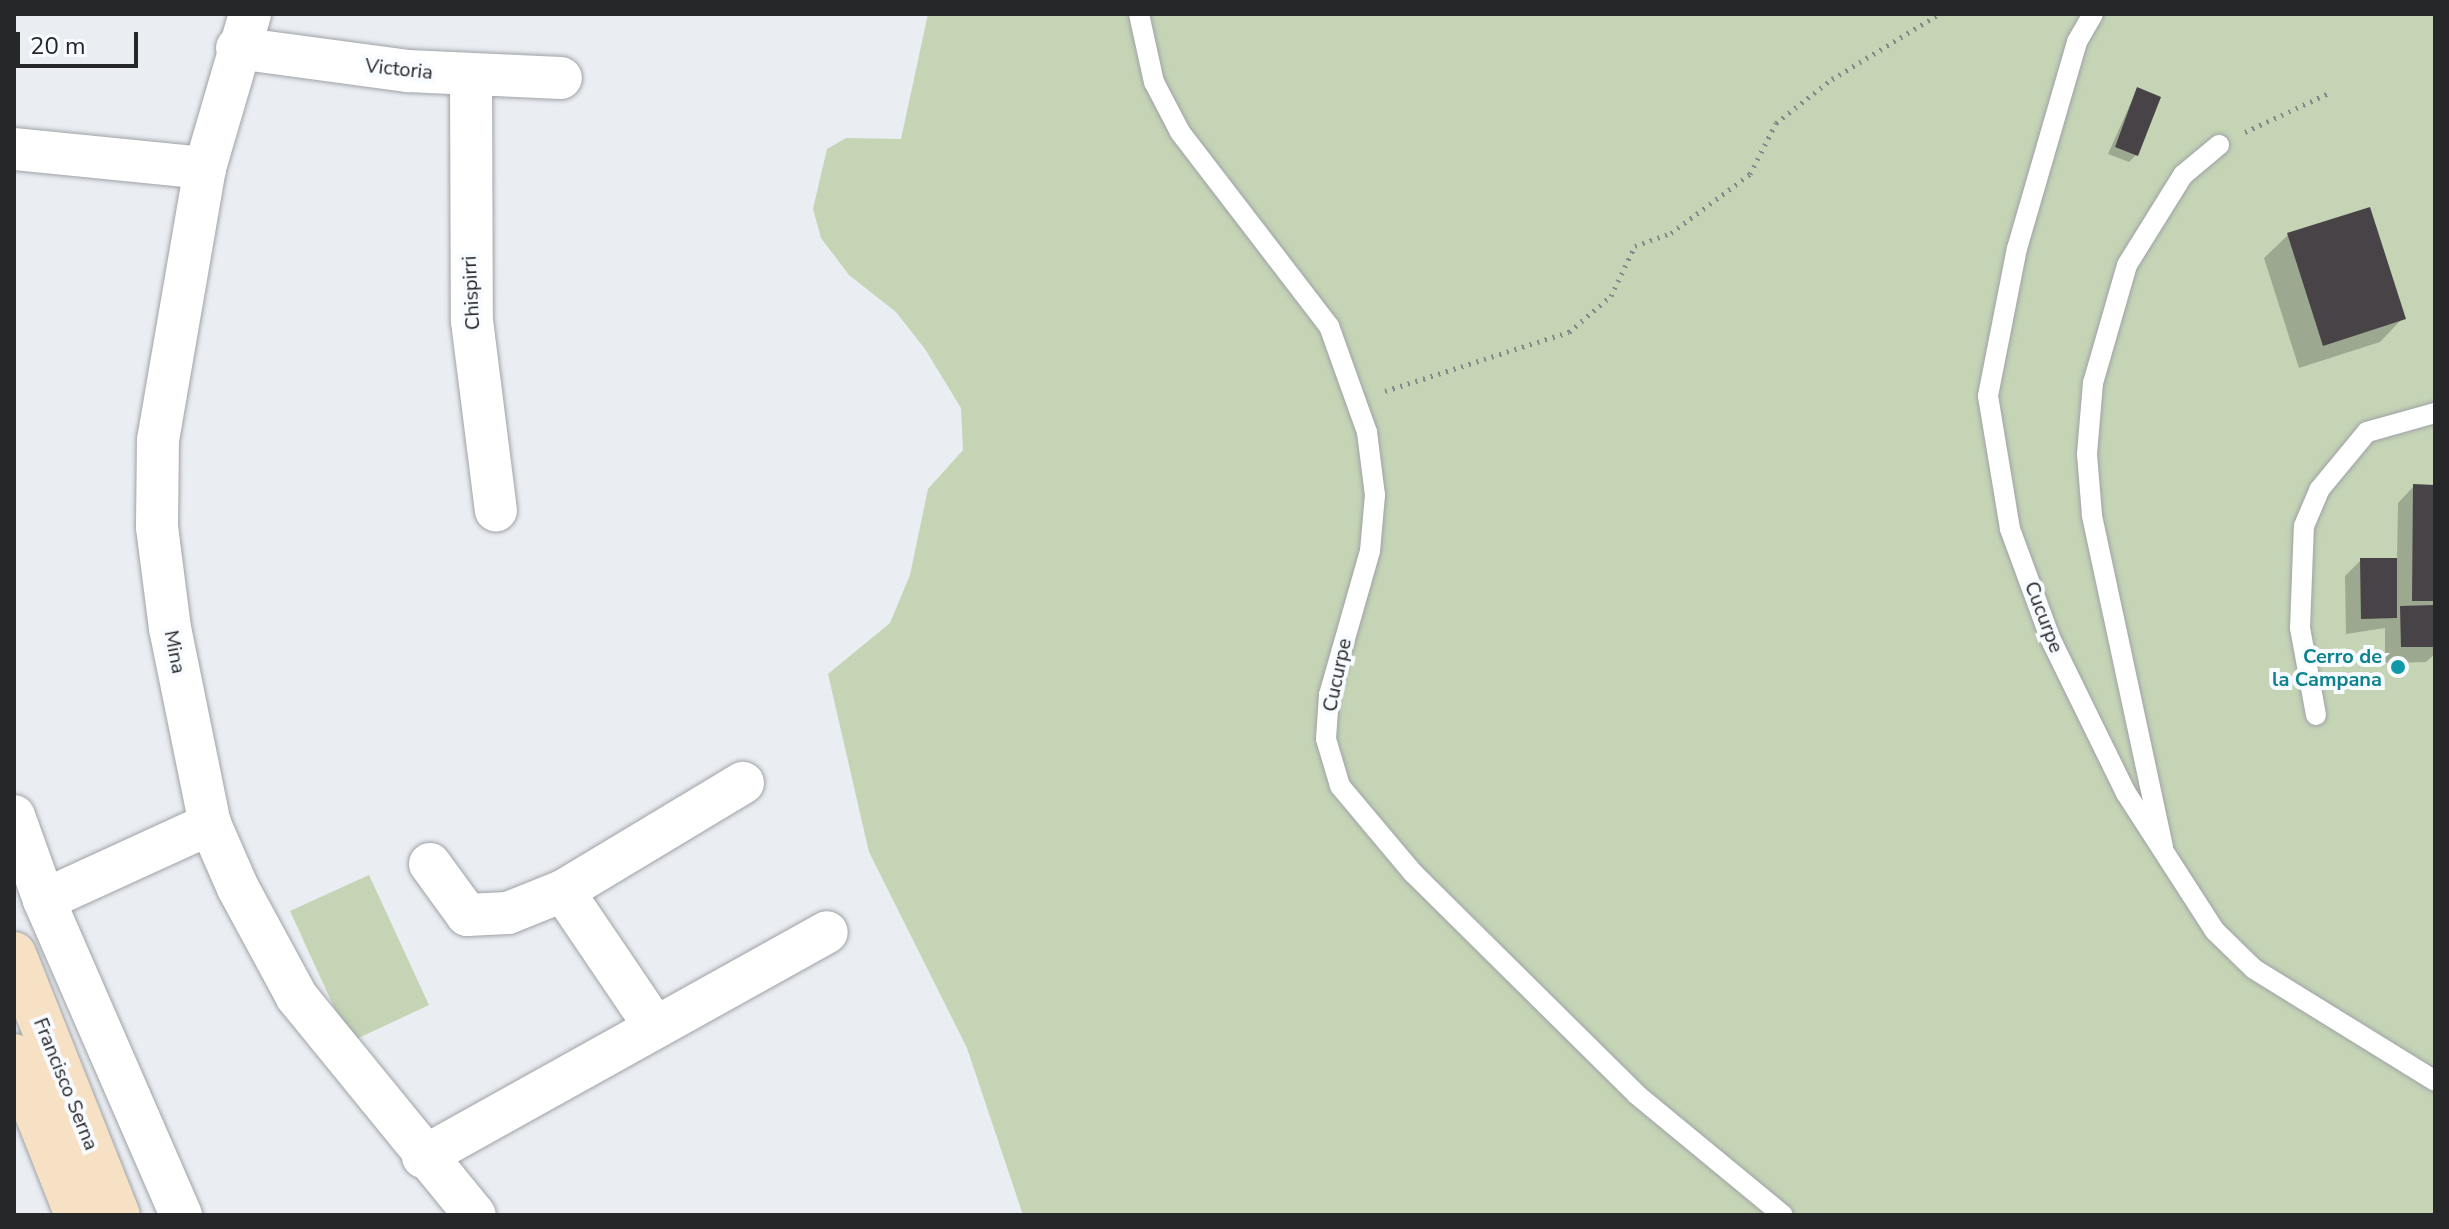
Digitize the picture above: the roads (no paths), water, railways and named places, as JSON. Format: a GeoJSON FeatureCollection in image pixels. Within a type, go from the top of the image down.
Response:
{"type":"FeatureCollection","features":[{"type":"Feature","properties":{"kind":"main road","name":"Francisco Serna"},"geometry":{"type":"LineString","coordinates":[[14,954],[118,1215]]}},
{"type":"Feature","properties":{"kind":"main road","name":"Francisco Serna"},"geometry":{"type":"LineString","coordinates":[[14,1056],[77,1215]]}},
{"type":"Feature","properties":{"kind":"street","name":"Victoria"},"geometry":{"type":"LineString","coordinates":[[244,31],[471,75],[561,78]]}},
{"type":"Feature","properties":{"kind":"street","name":"Mina"},"geometry":{"type":"LineString","coordinates":[[244,31],[205,168],[158,441],[157,527],[210,824],[297,997],[423,1157],[475,1215]]}},
{"type":"Feature","properties":{"kind":"street","name":"Chispirri"},"geometry":{"type":"LineString","coordinates":[[471,75],[472,321],[496,510]]}},
{"type":"Feature","properties":{"kind":"street"},"geometry":{"type":"LineString","coordinates":[[14,149],[205,168]]}},
{"type":"Feature","properties":{"kind":"street"},"geometry":{"type":"LineString","coordinates":[[430,864],[467,915],[508,913],[563,891],[743,783]]}},
{"type":"Feature","properties":{"kind":"street"},"geometry":{"type":"LineString","coordinates":[[14,816],[44,900],[181,1215]]}},
{"type":"Feature","properties":{"kind":"street"},"geometry":{"type":"LineString","coordinates":[[44,900],[210,824]]}},
{"type":"Feature","properties":{"kind":"street"},"geometry":{"type":"LineString","coordinates":[[563,891],[655,1027]]}},
{"type":"Feature","properties":{"kind":"street"},"geometry":{"type":"LineString","coordinates":[[423,1157],[827,932]]}},
{"type":"Feature","properties":{"kind":"lane","name":"Cucurpe"},"geometry":{"type":"LineString","coordinates":[[1139,14],[1154,82],[1180,132],[1307,292],[1355,395],[1375,495],[1370,551],[1329,695],[1326,739],[1340,786],[1413,873],[1636,1094],[1783,1215]]}},
{"type":"Feature","properties":{"kind":"lane","name":"Cucurpe"},"geometry":{"type":"LineString","coordinates":[[2093,14],[2077,42],[2017,248],[1988,396],[2010,529],[2050,638],[2167,867],[2254,969],[2435,1081]]}},
{"type":"Feature","properties":{"kind":"lane"},"geometry":{"type":"LineString","coordinates":[[2167,867],[2092,515],[2087,454],[2093,383],[2127,265],[2183,175],[2219,145]]}},
{"type":"Feature","properties":{"kind":"lane"},"geometry":{"type":"LineString","coordinates":[[2316,715],[2300,628],[2304,526],[2327,479],[2367,432],[2435,413]]}},
{"type":"Feature","properties":{"kind":"place","name":"Cerro de la Campana"},"geometry":{"type":"Point","coordinates":[2398,667]}}]}
